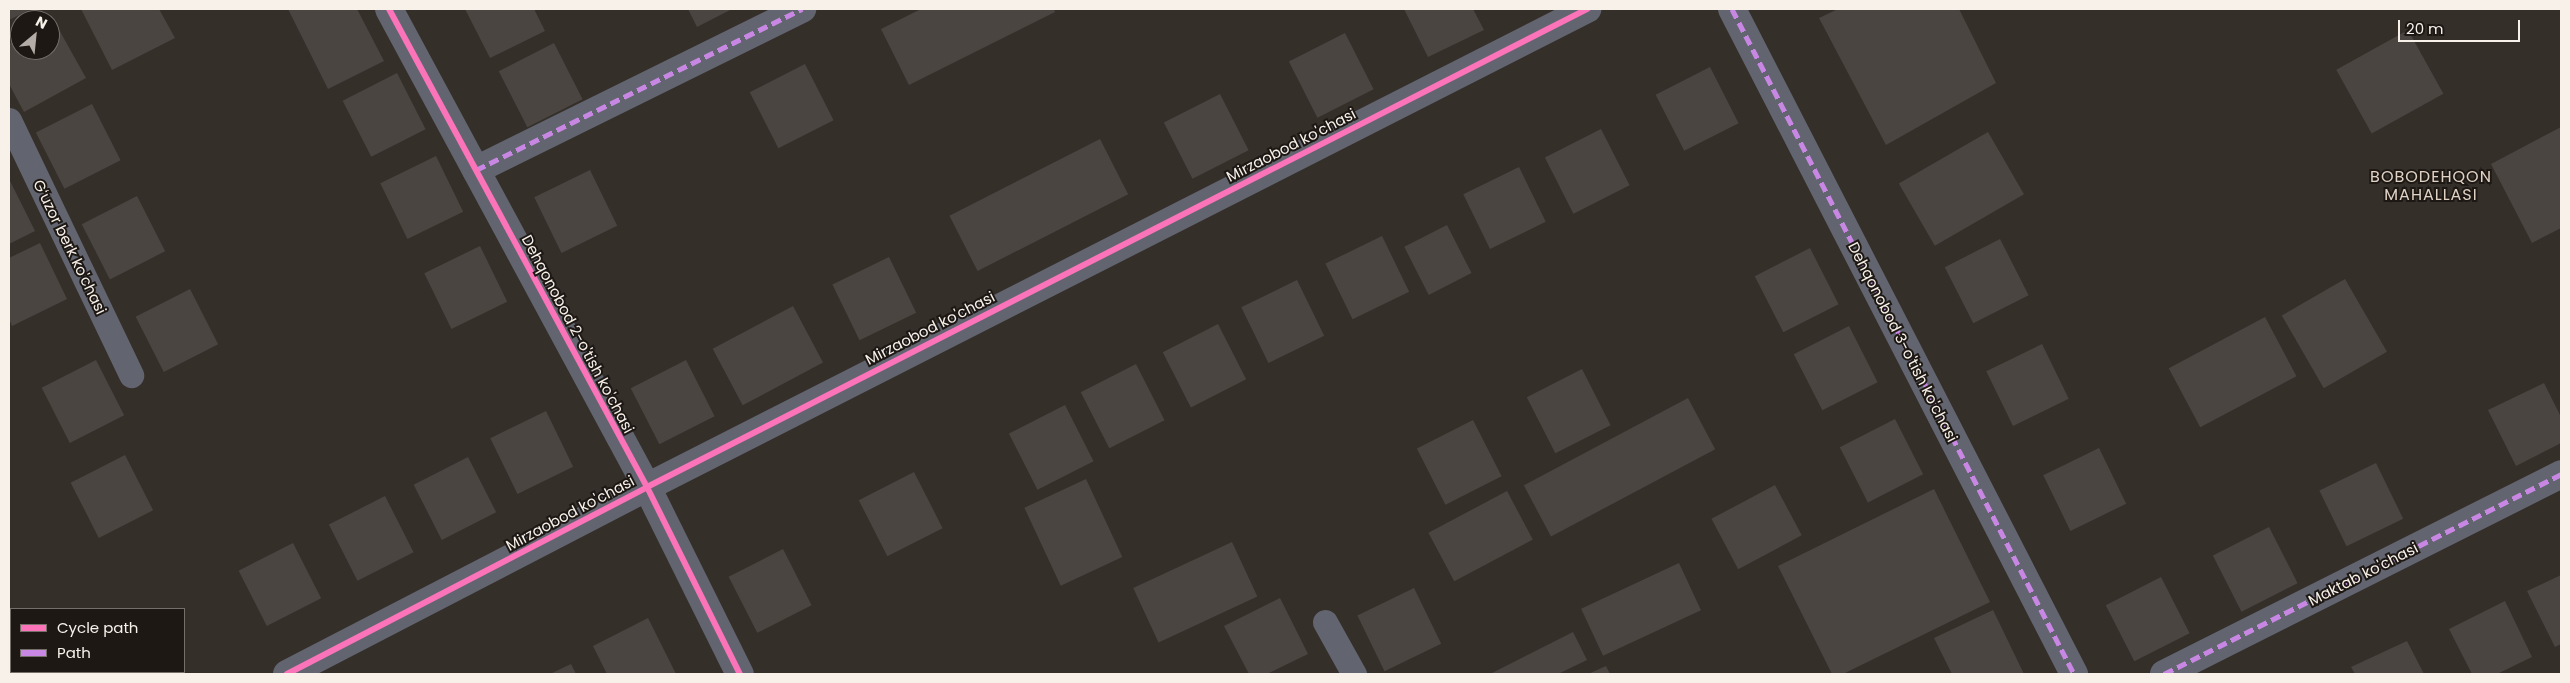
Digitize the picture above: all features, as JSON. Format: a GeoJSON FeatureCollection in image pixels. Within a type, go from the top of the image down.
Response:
{"type":"FeatureCollection","features":[{"type":"Feature","properties":{"kind":"street","name":"Dehqonobod 2-o'tish ko'chasi"},"geometry":{"type":"LineString","coordinates":[[389,9],[647,487],[740,674]]}},
{"type":"Feature","properties":{"kind":"street"},"geometry":{"type":"LineString","coordinates":[[476,170],[802,9]]}},
{"type":"Feature","properties":{"kind":"street","name":"Mirzaobod ko'chasi"},"geometry":{"type":"LineString","coordinates":[[287,674],[647,487],[1587,9]]}},
{"type":"Feature","properties":{"kind":"street","name":"Dehqonobod 3-o'tish ko'chasi"},"geometry":{"type":"LineString","coordinates":[[1732,9],[2074,674]]}},
{"type":"Feature","properties":{"kind":"street","name":"Maktab ko'chasi"},"geometry":{"type":"LineString","coordinates":[[2164,674],[2561,474]]}},
{"type":"Feature","properties":{"kind":"lane","name":"Gʻuzor berk ko'chasi"},"geometry":{"type":"LineString","coordinates":[[9,120],[131,374]]}},
{"type":"Feature","properties":{"kind":"lane"},"geometry":{"type":"LineString","coordinates":[[1326,622],[1354,674]]}},
{"type":"Feature","properties":{"kind":"building"},"geometry":{"type":"Polygon","coordinates":[[[9,9],[31,9],[10,10],[9,20],[9,9]]]}},
{"type":"Feature","properties":{"kind":"building"},"geometry":{"type":"Polygon","coordinates":[[[81,9],[159,9],[175,38],[112,70],[81,9]]]}},
{"type":"Feature","properties":{"kind":"building"},"geometry":{"type":"Polygon","coordinates":[[[288,9],[357,9],[384,61],[328,89],[288,9]]]}},
{"type":"Feature","properties":{"kind":"building"},"geometry":{"type":"Polygon","coordinates":[[[465,9],[534,9],[545,31],[490,58],[465,9]]]}},
{"type":"Feature","properties":{"kind":"building"},"geometry":{"type":"Polygon","coordinates":[[[688,9],[732,9],[697,27],[688,9]]]}},
{"type":"Feature","properties":{"kind":"building"},"geometry":{"type":"Polygon","coordinates":[[[921,9],[1054,9],[1055,12],[909,85],[881,29],[921,9]]]}},
{"type":"Feature","properties":{"kind":"building"},"geometry":{"type":"Polygon","coordinates":[[[1404,9],[1473,9],[1484,30],[1428,57],[1404,9]]]}},
{"type":"Feature","properties":{"kind":"building"},"geometry":{"type":"Polygon","coordinates":[[[1838,9],[1959,9],[1996,83],[1886,145],[1819,18],[1838,9]]]}},
{"type":"Feature","properties":{"kind":"building"},"geometry":{"type":"Polygon","coordinates":[[[2408,30],[2443,94],[2372,134],[2336,70],[2408,30]]]}},
{"type":"Feature","properties":{"kind":"building"},"geometry":{"type":"Polygon","coordinates":[[[60,32],[86,78],[24,112],[9,84],[9,44],[10,60],[60,60],[60,32]]]}},
{"type":"Feature","properties":{"kind":"building"},"geometry":{"type":"Polygon","coordinates":[[[1345,33],[1374,89],[1317,118],[1289,62],[1345,33]]]}},
{"type":"Feature","properties":{"kind":"building"},"geometry":{"type":"Polygon","coordinates":[[[554,43],[583,99],[527,127],[499,71],[554,43]]]}},
{"type":"Feature","properties":{"kind":"building"},"geometry":{"type":"Polygon","coordinates":[[[805,64],[834,120],[778,148],[750,92],[805,64]]]}},
{"type":"Feature","properties":{"kind":"building"},"geometry":{"type":"Polygon","coordinates":[[[1710,67],[1739,123],[1684,151],[1656,95],[1710,67]]]}},
{"type":"Feature","properties":{"kind":"building"},"geometry":{"type":"Polygon","coordinates":[[[397,73],[426,129],[371,157],[343,101],[397,73]]]}},
{"type":"Feature","properties":{"kind":"building"},"geometry":{"type":"Polygon","coordinates":[[[1220,94],[1249,150],[1192,179],[1164,123],[1220,94]]]}},
{"type":"Feature","properties":{"kind":"building"},"geometry":{"type":"Polygon","coordinates":[[[92,104],[121,160],[64,189],[36,133],[92,104]]]}},
{"type":"Feature","properties":{"kind":"building"},"geometry":{"type":"Polygon","coordinates":[[[2561,127],[2561,228],[2532,243],[2491,164],[2561,127]]]}},
{"type":"Feature","properties":{"kind":"building"},"geometry":{"type":"Polygon","coordinates":[[[1601,129],[1630,185],[1573,214],[1545,158],[1601,129]]]}},
{"type":"Feature","properties":{"kind":"building"},"geometry":{"type":"Polygon","coordinates":[[[1988,132],[2024,194],[1935,246],[1899,184],[1988,132]]]}},
{"type":"Feature","properties":{"kind":"building"},"geometry":{"type":"Polygon","coordinates":[[[1100,139],[1128,194],[978,271],[949,216],[1100,139]]]}},
{"type":"Feature","properties":{"kind":"building"},"geometry":{"type":"Polygon","coordinates":[[[436,156],[463,212],[407,239],[380,183],[436,156]]]}},
{"type":"Feature","properties":{"kind":"building"},"geometry":{"type":"Polygon","coordinates":[[[1519,167],[1546,222],[1490,249],[1463,194],[1519,167]]]}},
{"type":"Feature","properties":{"kind":"building"},"geometry":{"type":"Polygon","coordinates":[[[590,170],[617,226],[561,253],[534,197],[590,170]]]}},
{"type":"Feature","properties":{"kind":"building"},"geometry":{"type":"Polygon","coordinates":[[[9,179],[35,231],[9,244],[9,179]]]}},
{"type":"Feature","properties":{"kind":"building"},"geometry":{"type":"Polygon","coordinates":[[[137,196],[165,251],[110,279],[82,224],[137,196]]]}},
{"type":"Feature","properties":{"kind":"building"},"geometry":{"type":"Polygon","coordinates":[[[1447,225],[1472,273],[1429,295],[1404,247],[1447,225]]]}},
{"type":"Feature","properties":{"kind":"building"},"geometry":{"type":"Polygon","coordinates":[[[1382,236],[1409,292],[1353,319],[1325,264],[1382,236]]]}},
{"type":"Feature","properties":{"kind":"building"},"geometry":{"type":"Polygon","coordinates":[[[2000,239],[2029,295],[1973,323],[1945,267],[2000,239]]]}},
{"type":"Feature","properties":{"kind":"building"},"geometry":{"type":"Polygon","coordinates":[[[40,243],[67,299],[12,326],[9,319],[9,258],[40,243]]]}},
{"type":"Feature","properties":{"kind":"building"},"geometry":{"type":"Polygon","coordinates":[[[480,246],[507,302],[451,329],[424,273],[480,246]]]}},
{"type":"Feature","properties":{"kind":"building"},"geometry":{"type":"Polygon","coordinates":[[[1810,248],[1839,304],[1783,332],[1755,276],[1810,248]]]}},
{"type":"Feature","properties":{"kind":"building"},"geometry":{"type":"Polygon","coordinates":[[[889,257],[916,313],[860,340],[832,285],[889,257]]]}},
{"type":"Feature","properties":{"kind":"building"},"geometry":{"type":"Polygon","coordinates":[[[2345,279],[2387,352],[2324,388],[2282,316],[2345,279]]]}},
{"type":"Feature","properties":{"kind":"building"},"geometry":{"type":"Polygon","coordinates":[[[1297,280],[1324,336],[1268,363],[1241,307],[1297,280]]]}},
{"type":"Feature","properties":{"kind":"building"},"geometry":{"type":"Polygon","coordinates":[[[190,289],[218,344],[164,372],[136,317],[190,289]]]}},
{"type":"Feature","properties":{"kind":"building"},"geometry":{"type":"Polygon","coordinates":[[[793,306],[823,363],[743,405],[713,349],[793,306]]]}},
{"type":"Feature","properties":{"kind":"building"},"geometry":{"type":"Polygon","coordinates":[[[2265,317],[2296,376],[2200,427],[2169,368],[2265,317]]]}},
{"type":"Feature","properties":{"kind":"building"},"geometry":{"type":"Polygon","coordinates":[[[1218,324],[1246,379],[1191,407],[1163,352],[1218,324]]]}},
{"type":"Feature","properties":{"kind":"building"},"geometry":{"type":"Polygon","coordinates":[[[1849,326],[1878,382],[1822,410],[1794,354],[1849,326]]]}},
{"type":"Feature","properties":{"kind":"building"},"geometry":{"type":"Polygon","coordinates":[[[2042,344],[2069,399],[2013,426],[1986,371],[2042,344]]]}},
{"type":"Feature","properties":{"kind":"building"},"geometry":{"type":"Polygon","coordinates":[[[96,360],[124,415],[70,443],[42,388],[96,360]]]}},
{"type":"Feature","properties":{"kind":"building"},"geometry":{"type":"Polygon","coordinates":[[[686,360],[715,416],[659,444],[631,388],[686,360]]]}},
{"type":"Feature","properties":{"kind":"building"},"geometry":{"type":"Polygon","coordinates":[[[1136,364],[1165,420],[1109,448],[1081,392],[1136,364]]]}},
{"type":"Feature","properties":{"kind":"building"},"geometry":{"type":"Polygon","coordinates":[[[1582,369],[1611,425],[1555,453],[1527,397],[1582,369]]]}},
{"type":"Feature","properties":{"kind":"building"},"geometry":{"type":"Polygon","coordinates":[[[2544,383],[2561,417],[2561,443],[2516,466],[2488,410],[2544,383]]]}},
{"type":"Feature","properties":{"kind":"building"},"geometry":{"type":"Polygon","coordinates":[[[1688,398],[1715,449],[1551,537],[1524,485],[1688,398]]]}},
{"type":"Feature","properties":{"kind":"building"},"geometry":{"type":"Polygon","coordinates":[[[1065,405],[1094,461],[1037,490],[1009,434],[1065,405]]]}},
{"type":"Feature","properties":{"kind":"building"},"geometry":{"type":"Polygon","coordinates":[[[546,411],[573,467],[517,494],[490,438],[546,411]]]}},
{"type":"Feature","properties":{"kind":"building"},"geometry":{"type":"Polygon","coordinates":[[[1895,419],[1923,474],[1868,502],[1840,447],[1895,419]]]}},
{"type":"Feature","properties":{"kind":"building"},"geometry":{"type":"Polygon","coordinates":[[[1473,420],[1502,476],[1445,505],[1417,449],[1473,420]]]}},
{"type":"Feature","properties":{"kind":"building"},"geometry":{"type":"Polygon","coordinates":[[[2099,448],[2126,504],[2070,531],[2043,475],[2099,448]]]}},
{"type":"Feature","properties":{"kind":"building"},"geometry":{"type":"Polygon","coordinates":[[[125,455],[153,510],[99,538],[71,483],[125,455]]]}},
{"type":"Feature","properties":{"kind":"building"},"geometry":{"type":"Polygon","coordinates":[[[468,457],[496,512],[442,540],[414,485],[468,457]]]}},
{"type":"Feature","properties":{"kind":"building"},"geometry":{"type":"Polygon","coordinates":[[[2376,463],[2403,519],[2347,546],[2319,491],[2376,463]]]}},
{"type":"Feature","properties":{"kind":"building"},"geometry":{"type":"Polygon","coordinates":[[[914,472],[943,528],[887,556],[859,500],[914,472]]]}},
{"type":"Feature","properties":{"kind":"building"},"geometry":{"type":"Polygon","coordinates":[[[1086,479],[1122,557],[1061,586],[1024,508],[1086,479]]]}},
{"type":"Feature","properties":{"kind":"building"},"geometry":{"type":"Polygon","coordinates":[[[1775,485],[1802,535],[1738,569],[1711,519],[1775,485]]]}},
{"type":"Feature","properties":{"kind":"building"},"geometry":{"type":"Polygon","coordinates":[[[1934,489],[1990,602],[1843,674],[1832,674],[1778,566],[1934,489]]]}},
{"type":"Feature","properties":{"kind":"building"},"geometry":{"type":"Polygon","coordinates":[[[1507,491],[1533,540],[1454,581],[1428,533],[1507,491]]]}},
{"type":"Feature","properties":{"kind":"building"},"geometry":{"type":"Polygon","coordinates":[[[385,496],[414,552],[357,581],[329,525],[385,496]]]}},
{"type":"Feature","properties":{"kind":"building"},"geometry":{"type":"Polygon","coordinates":[[[2269,527],[2298,583],[2241,612],[2213,556],[2269,527]]]}},
{"type":"Feature","properties":{"kind":"building"},"geometry":{"type":"Polygon","coordinates":[[[1232,542],[1257,596],[1159,642],[1133,588],[1232,542]]]}},
{"type":"Feature","properties":{"kind":"building"},"geometry":{"type":"Polygon","coordinates":[[[293,543],[321,598],[267,626],[239,571],[293,543]]]}},
{"type":"Feature","properties":{"kind":"building"},"geometry":{"type":"Polygon","coordinates":[[[783,549],[812,605],[757,633],[729,577],[783,549]]]}},
{"type":"Feature","properties":{"kind":"building"},"geometry":{"type":"Polygon","coordinates":[[[1679,563],[1701,610],[1603,656],[1581,609],[1679,563]]]}},
{"type":"Feature","properties":{"kind":"building"},"geometry":{"type":"Polygon","coordinates":[[[2561,575],[2561,644],[2555,647],[2527,591],[2561,575]]]}},
{"type":"Feature","properties":{"kind":"building"},"geometry":{"type":"Polygon","coordinates":[[[2161,577],[2190,633],[2134,661],[2106,605],[2161,577]]]}},
{"type":"Feature","properties":{"kind":"building"},"geometry":{"type":"Polygon","coordinates":[[[1414,588],[1441,644],[1385,671],[1357,616],[1414,588]]]}},
{"type":"Feature","properties":{"kind":"building"},"geometry":{"type":"Polygon","coordinates":[[[1280,598],[1308,654],[1267,674],[1249,674],[1224,626],[1280,598]]]}},
{"type":"Feature","properties":{"kind":"building"},"geometry":{"type":"Polygon","coordinates":[[[2505,601],[2532,657],[2497,674],[2472,674],[2449,629],[2505,601]]]}},
{"type":"Feature","properties":{"kind":"building"},"geometry":{"type":"Polygon","coordinates":[[[1993,610],[2024,674],[1952,674],[1934,638],[1993,610]]]}},
{"type":"Feature","properties":{"kind":"building"},"geometry":{"type":"Polygon","coordinates":[[[648,618],[676,674],[607,674],[593,646],[648,618]]]}},
{"type":"Feature","properties":{"kind":"building"},"geometry":{"type":"Polygon","coordinates":[[[1573,632],[1587,660],[1558,674],[1490,674],[1573,632]]]}},
{"type":"Feature","properties":{"kind":"building"},"geometry":{"type":"Polygon","coordinates":[[[2407,641],[2424,674],[2355,674],[2351,667],[2407,641]]]}},
{"type":"Feature","properties":{"kind":"building"},"geometry":{"type":"Polygon","coordinates":[[[571,664],[576,674],[550,674],[571,664]]]}},
{"type":"Feature","properties":{"kind":"building"},"geometry":{"type":"Polygon","coordinates":[[[1606,666],[1610,674],[1588,674],[1606,666]]]}},
{"type":"Feature","properties":{"kind":"building"},"geometry":{"type":"Polygon","coordinates":[[[76,673],[145,673],[145,674],[76,673]]]}},
{"type":"Feature","properties":{"kind":"marked path"},"geometry":{"type":"LineString","coordinates":[[476,170],[802,9]]}},
{"type":"Feature","properties":{"kind":"marked path"},"geometry":{"type":"LineString","coordinates":[[1732,9],[2074,674]]}},
{"type":"Feature","properties":{"kind":"marked path"},"geometry":{"type":"LineString","coordinates":[[2164,674],[2561,474]]}},
{"type":"Feature","properties":{"kind":"cycle path"},"geometry":{"type":"LineString","coordinates":[[389,9],[647,487],[740,674]]}},
{"type":"Feature","properties":{"kind":"cycle path"},"geometry":{"type":"LineString","coordinates":[[287,674],[647,487],[1587,9]]}},
{"type":"Feature","properties":{"kind":"district","name":"BOBODEHQON MAHALLASI"},"geometry":{"type":"Point","coordinates":[2431,186]}}]}
